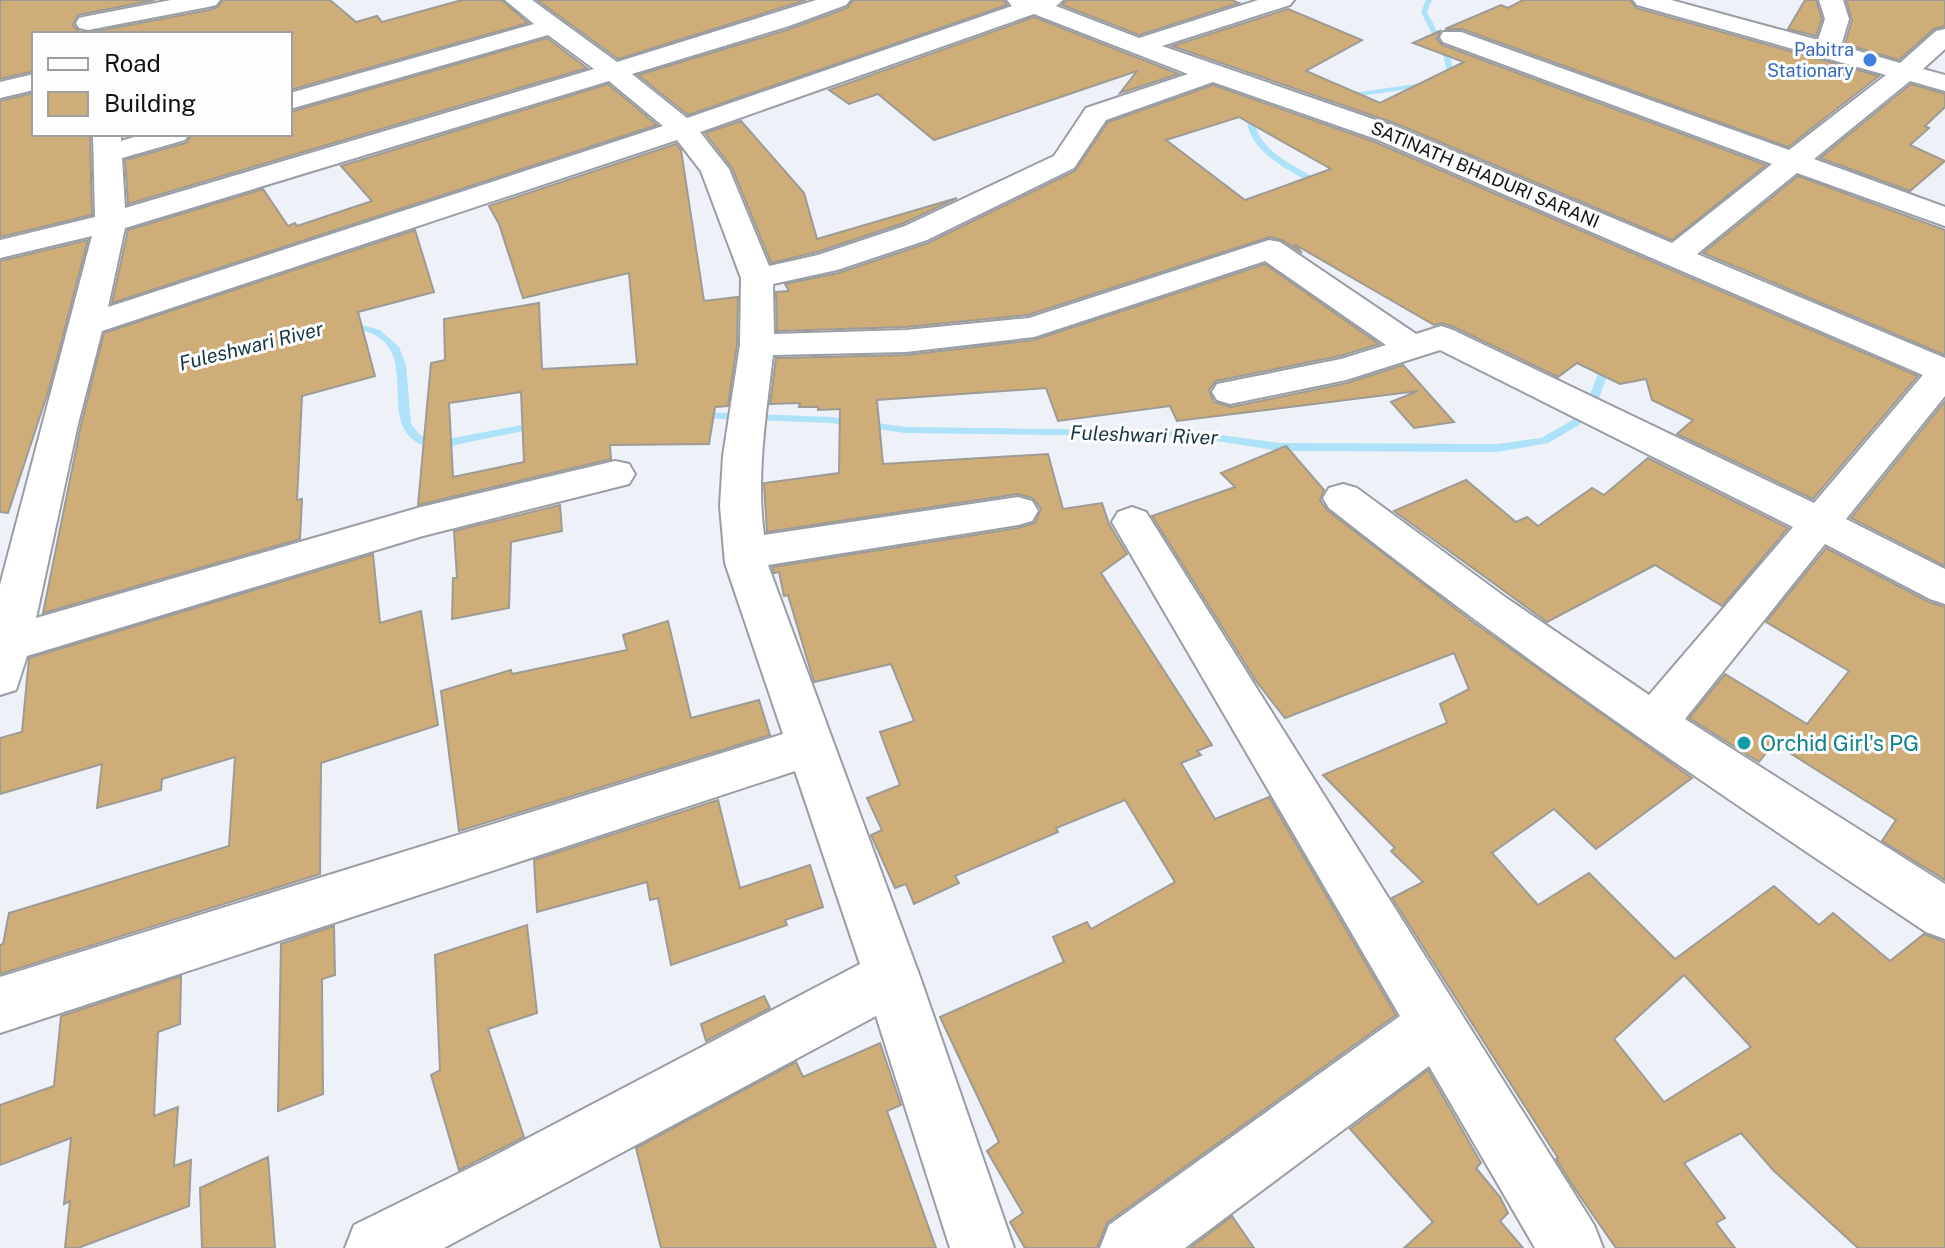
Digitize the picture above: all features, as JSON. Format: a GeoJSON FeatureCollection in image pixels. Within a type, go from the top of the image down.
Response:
{"type":"FeatureCollection","features":[{"type":"Feature","properties":{"kind":"street"},"geometry":{"type":"LineString","coordinates":[[88,19],[208,0]]}},
{"type":"Feature","properties":{"kind":"street"},"geometry":{"type":"LineString","coordinates":[[761,0],[780,21]]}},
{"type":"Feature","properties":{"kind":"street"},"geometry":{"type":"LineString","coordinates":[[0,249],[111,222],[780,21],[838,0]]}},
{"type":"Feature","properties":{"kind":"street"},"geometry":{"type":"LineString","coordinates":[[1138,46],[1180,30],[1282,0]]}},
{"type":"Feature","properties":{"kind":"street"},"geometry":{"type":"LineString","coordinates":[[1645,0],[1945,83]]}},
{"type":"Feature","properties":{"kind":"street"},"geometry":{"type":"LineString","coordinates":[[1827,51],[1837,19],[1831,0]]}},
{"type":"Feature","properties":{"kind":"street"},"geometry":{"type":"LineString","coordinates":[[83,341],[1035,2]]}},
{"type":"Feature","properties":{"kind":"street","name":"SATINATH BHADURI SARANI"},"geometry":{"type":"LineString","coordinates":[[1035,2],[1212,74],[1317,107],[1386,133],[1945,371]]}},
{"type":"Feature","properties":{"kind":"street"},"geometry":{"type":"LineString","coordinates":[[514,7],[552,26],[612,70],[683,129],[715,169],[738,222],[757,278],[757,345],[742,456],[740,506],[745,553],[982,1248]]}},
{"type":"Feature","properties":{"kind":"street"},"geometry":{"type":"LineString","coordinates":[[292,100],[552,26]]}},
{"type":"Feature","properties":{"kind":"street"},"geometry":{"type":"LineString","coordinates":[[1675,256],[1904,73],[1945,36]]}},
{"type":"Feature","properties":{"kind":"street"},"geometry":{"type":"LineString","coordinates":[[1452,37],[1945,217]]}},
{"type":"Feature","properties":{"kind":"street"},"geometry":{"type":"LineString","coordinates":[[757,278],[853,255],[950,220],[1064,162],[1074,153],[1083,129],[1096,114],[1212,74]]}},
{"type":"Feature","properties":{"kind":"street"},"geometry":{"type":"LineString","coordinates":[[0,90],[32,82]]}},
{"type":"Feature","properties":{"kind":"street"},"geometry":{"type":"LineString","coordinates":[[3,662],[111,222],[108,144],[162,136]]}},
{"type":"Feature","properties":{"kind":"street"},"geometry":{"type":"LineString","coordinates":[[757,345],[906,341],[1034,327],[1269,249],[1413,348]]}},
{"type":"Feature","properties":{"kind":"street"},"geometry":{"type":"LineString","coordinates":[[1230,392],[1346,369],[1441,337],[1945,588]]}},
{"type":"Feature","properties":{"kind":"street"},"geometry":{"type":"LineString","coordinates":[[1653,724],[1945,371]]}},
{"type":"Feature","properties":{"kind":"street"},"geometry":{"type":"LineString","coordinates":[[3,662],[421,522],[615,474]]}},
{"type":"Feature","properties":{"kind":"street"},"geometry":{"type":"LineString","coordinates":[[1343,498],[1456,586],[1653,724],[1945,914]]}},
{"type":"Feature","properties":{"kind":"street"},"geometry":{"type":"LineString","coordinates":[[745,553],[1018,511]]}},
{"type":"Feature","properties":{"kind":"street"},"geometry":{"type":"LineString","coordinates":[[1132,522],[1571,1248]]}},
{"type":"Feature","properties":{"kind":"street"},"geometry":{"type":"LineString","coordinates":[[0,1005],[344,898],[810,746]]}},
{"type":"Feature","properties":{"kind":"street"},"geometry":{"type":"LineString","coordinates":[[377,1248],[512,1180],[892,977]]}},
{"type":"Feature","properties":{"kind":"street"},"geometry":{"type":"LineString","coordinates":[[1132,1248],[1437,1024]]}},
{"type":"Feature","properties":{"kind":"building"},"geometry":{"type":"Polygon","coordinates":[[[0,0],[155,0],[78,15],[73,25],[82,32],[32,32],[32,71],[0,79],[0,0]]]}},
{"type":"Feature","properties":{"kind":"building"},"geometry":{"type":"Polygon","coordinates":[[[223,0],[330,0],[356,22],[377,16],[382,22],[462,0],[502,0],[528,23],[292,89],[292,32],[92,32],[209,10],[218,7],[223,0]]]}},
{"type":"Feature","properties":{"kind":"building"},"geometry":{"type":"Polygon","coordinates":[[[537,0],[806,0],[618,59],[537,0]]]}},
{"type":"Feature","properties":{"kind":"building"},"geometry":{"type":"Polygon","coordinates":[[[853,0],[1004,0],[1007,5],[688,115],[638,75],[790,29],[847,8],[853,0]]]}},
{"type":"Feature","properties":{"kind":"building"},"geometry":{"type":"Polygon","coordinates":[[[1066,0],[1232,0],[1239,3],[1139,35],[1062,5],[1066,0]]]}},
{"type":"Feature","properties":{"kind":"building"},"geometry":{"type":"Polygon","coordinates":[[[1523,0],[1630,0],[1636,8],[1879,76],[1788,147],[1462,29],[1445,29],[1501,5],[1508,8],[1523,0]]]}},
{"type":"Feature","properties":{"kind":"building"},"geometry":{"type":"Polygon","coordinates":[[[1805,0],[1816,0],[1822,19],[1816,36],[1788,29],[1805,0]]]}},
{"type":"Feature","properties":{"kind":"building"},"geometry":{"type":"Polygon","coordinates":[[[1846,0],[1945,0],[1945,26],[1934,29],[1899,60],[1845,44],[1852,20],[1846,0]]]}},
{"type":"Feature","properties":{"kind":"building"},"geometry":{"type":"Polygon","coordinates":[[[1288,9],[1362,40],[1306,71],[1380,103],[1464,62],[1413,43],[1440,31],[1437,39],[1442,45],[1766,165],[1672,240],[1397,124],[1172,46],[1288,9]]]}},
{"type":"Feature","properties":{"kind":"building"},"geometry":{"type":"Polygon","coordinates":[[[1034,17],[1179,74],[1120,93],[1137,71],[934,140],[878,94],[849,104],[829,90],[1034,17]]]}},
{"type":"Feature","properties":{"kind":"building"},"geometry":{"type":"Polygon","coordinates":[[[547,38],[587,68],[128,204],[125,160],[186,143],[191,136],[292,136],[292,111],[547,38]]]}},
{"type":"Feature","properties":{"kind":"building"},"geometry":{"type":"Polygon","coordinates":[[[608,84],[657,125],[112,303],[128,230],[263,189],[288,226],[295,223],[297,226],[372,201],[341,166],[608,84]]]}},
{"type":"Feature","properties":{"kind":"building"},"geometry":{"type":"Polygon","coordinates":[[[1911,84],[1945,94],[1945,107],[1925,126],[1929,128],[1910,145],[1945,161],[1910,191],[1820,158],[1911,84]]]}},
{"type":"Feature","properties":{"kind":"building"},"geometry":{"type":"Polygon","coordinates":[[[1213,85],[1375,142],[1918,376],[1813,499],[1677,434],[1693,420],[1652,400],[1646,379],[1620,384],[1577,363],[1558,377],[1454,327],[1442,323],[1434,325],[1294,244],[1302,253],[1282,240],[1270,237],[1028,315],[906,327],[777,331],[776,292],[789,291],[785,284],[838,273],[928,243],[1075,171],[1108,122],[1213,85]],[[1239,117],[1166,140],[1245,200],[1331,169],[1239,117]]]}},
{"type":"Feature","properties":{"kind":"building"},"geometry":{"type":"Polygon","coordinates":[[[32,93],[32,136],[90,136],[92,215],[0,237],[0,101],[32,93]]]}},
{"type":"Feature","properties":{"kind":"building"},"geometry":{"type":"Polygon","coordinates":[[[741,121],[804,193],[817,239],[957,198],[904,223],[817,252],[771,263],[732,168],[705,133],[741,121]]]}},
{"type":"Feature","properties":{"kind":"building"},"geometry":{"type":"Polygon","coordinates":[[[676,144],[681,150],[704,301],[738,297],[737,345],[728,406],[715,407],[709,444],[610,445],[611,459],[418,505],[431,363],[445,360],[444,319],[539,303],[542,369],[637,364],[629,273],[523,298],[499,224],[489,206],[676,144]],[[521,392],[449,403],[453,477],[524,462],[521,392]]]}},
{"type":"Feature","properties":{"kind":"building"},"geometry":{"type":"Polygon","coordinates":[[[1798,176],[1945,230],[1945,355],[1703,253],[1798,176]]]}},
{"type":"Feature","properties":{"kind":"building"},"geometry":{"type":"Polygon","coordinates":[[[415,230],[434,292],[358,312],[375,376],[302,396],[297,500],[302,499],[300,539],[43,613],[81,425],[104,333],[415,230]]]}},
{"type":"Feature","properties":{"kind":"building"},"geometry":{"type":"Polygon","coordinates":[[[88,240],[49,389],[8,513],[0,512],[0,261],[88,240]]]}},
{"type":"Feature","properties":{"kind":"building"},"geometry":{"type":"Polygon","coordinates":[[[1265,264],[1379,344],[1340,356],[1216,381],[1209,390],[1214,402],[1231,407],[1347,383],[1403,365],[1454,422],[1414,428],[1391,402],[1418,391],[1177,421],[1170,406],[1058,421],[1046,388],[877,400],[883,464],[1048,454],[1063,509],[1102,503],[1109,524],[1127,554],[1101,573],[1212,745],[1197,751],[1201,755],[1181,763],[1215,819],[1269,797],[1396,1015],[1107,1223],[1097,1248],[1025,1248],[1010,1222],[1023,1213],[987,1151],[999,1142],[940,1017],[1064,962],[1053,937],[1087,922],[1091,929],[1175,882],[1125,800],[1056,828],[1058,832],[955,876],[959,883],[914,904],[906,884],[895,888],[871,835],[882,830],[867,798],[900,785],[880,732],[914,721],[891,664],[814,682],[788,595],[784,596],[779,572],[774,573],[772,567],[1018,528],[1035,523],[1041,509],[1033,498],[1018,494],[767,532],[764,483],[839,473],[840,409],[818,410],[818,407],[799,407],[800,403],[770,404],[776,358],[906,355],[1034,340],[1265,264]]]}},
{"type":"Feature","properties":{"kind":"building"},"geometry":{"type":"Polygon","coordinates":[[[1945,401],[1945,566],[1851,518],[1945,401]]]}},
{"type":"Feature","properties":{"kind":"building"},"geometry":{"type":"Polygon","coordinates":[[[1286,446],[1324,490],[1320,500],[1327,510],[1473,622],[1692,778],[1596,849],[1554,809],[1492,853],[1538,905],[1589,873],[1675,959],[1774,886],[1819,925],[1833,913],[1890,961],[1924,934],[1945,942],[1945,1248],[1858,1248],[1774,1171],[1741,1133],[1684,1163],[1725,1218],[1716,1223],[1735,1248],[1616,1248],[1575,1189],[1392,898],[1423,882],[1391,851],[1395,848],[1323,775],[1447,723],[1440,704],[1469,689],[1454,653],[1285,718],[1256,681],[1152,516],[1235,487],[1221,473],[1286,446]],[[1684,975],[1614,1039],[1664,1102],[1751,1047],[1684,975]]]}},
{"type":"Feature","properties":{"kind":"building"},"geometry":{"type":"Polygon","coordinates":[[[1648,458],[1788,528],[1722,606],[1655,565],[1547,622],[1394,511],[1466,480],[1516,522],[1527,517],[1538,526],[1592,488],[1604,495],[1648,458]]]}},
{"type":"Feature","properties":{"kind":"building"},"geometry":{"type":"Polygon","coordinates":[[[560,505],[562,531],[511,542],[509,608],[452,619],[453,578],[457,578],[454,531],[560,505]]]}},
{"type":"Feature","properties":{"kind":"building"},"geometry":{"type":"Polygon","coordinates":[[[1826,548],[1929,602],[1945,607],[1945,880],[1882,841],[1896,820],[1774,743],[1759,762],[1689,718],[1725,674],[1807,724],[1849,671],[1766,622],[1826,548]]]}},
{"type":"Feature","properties":{"kind":"building"},"geometry":{"type":"Polygon","coordinates":[[[373,554],[380,623],[421,611],[438,725],[321,763],[320,874],[0,974],[0,945],[3,944],[9,913],[229,846],[235,757],[162,779],[161,790],[97,808],[102,764],[0,794],[0,738],[22,732],[29,658],[373,554]]]}},
{"type":"Feature","properties":{"kind":"building"},"geometry":{"type":"Polygon","coordinates":[[[668,621],[691,718],[759,700],[770,735],[459,831],[441,691],[511,670],[512,674],[627,650],[623,635],[668,621]]]}},
{"type":"Feature","properties":{"kind":"building"},"geometry":{"type":"Polygon","coordinates":[[[718,800],[740,888],[810,865],[823,907],[785,920],[787,925],[671,965],[658,898],[650,900],[647,882],[537,912],[534,860],[718,800]]]}},
{"type":"Feature","properties":{"kind":"building"},"geometry":{"type":"Polygon","coordinates":[[[527,925],[537,1013],[488,1029],[524,1137],[459,1170],[431,1075],[440,1070],[435,955],[527,925]]]}},
{"type":"Feature","properties":{"kind":"building"},"geometry":{"type":"Polygon","coordinates":[[[334,926],[335,975],[322,979],[323,1094],[278,1111],[281,944],[334,926]]]}},
{"type":"Feature","properties":{"kind":"building"},"geometry":{"type":"Polygon","coordinates":[[[181,976],[180,1024],[158,1032],[154,1116],[178,1107],[174,1166],[191,1160],[189,1206],[78,1248],[65,1248],[70,1201],[64,1204],[71,1138],[0,1165],[0,1105],[54,1086],[61,1016],[181,976]]]}},
{"type":"Feature","properties":{"kind":"building"},"geometry":{"type":"Polygon","coordinates":[[[764,996],[770,1008],[706,1041],[701,1024],[764,996]]]}},
{"type":"Feature","properties":{"kind":"building"},"geometry":{"type":"Polygon","coordinates":[[[880,1043],[901,1105],[887,1111],[936,1248],[661,1248],[636,1148],[796,1062],[803,1077],[880,1043]]]}},
{"type":"Feature","properties":{"kind":"building"},"geometry":{"type":"Polygon","coordinates":[[[1428,1070],[1481,1163],[1476,1168],[1500,1197],[1508,1213],[1500,1221],[1523,1248],[1404,1248],[1433,1222],[1350,1129],[1428,1070]]]}},
{"type":"Feature","properties":{"kind":"building"},"geometry":{"type":"Polygon","coordinates":[[[268,1157],[275,1248],[202,1248],[200,1188],[268,1157]]]}},
{"type":"Feature","properties":{"kind":"building"},"geometry":{"type":"Polygon","coordinates":[[[1232,1216],[1254,1248],[1190,1248],[1232,1216]]]}},
{"type":"Feature","properties":{"kind":"waterway","name":"Fuleshwari River"},"geometry":{"type":"LineString","coordinates":[[1322,185],[1286,165],[1263,147],[1254,136],[1250,112],[1268,103],[1318,100],[1431,84],[1451,73],[1448,58],[1424,12],[1429,0]]}},
{"type":"Feature","properties":{"kind":"waterway","name":"Fuleshwari River"},"geometry":{"type":"LineString","coordinates":[[346,324],[377,332],[394,347],[401,365],[406,424],[416,438],[437,445],[538,425]]}},
{"type":"Feature","properties":{"kind":"waterway","name":"Fuleshwari River"},"geometry":{"type":"LineString","coordinates":[[700,415],[831,420],[906,430],[1191,434],[1280,447],[1497,448],[1544,441],[1575,423],[1591,407],[1607,362]]}},
{"type":"Feature","properties":{"kind":"waterway","name":"Fuleshwari River"},"geometry":{"type":"LineString","coordinates":[[0,397],[84,390],[104,385]]}},
{"type":"Feature","properties":{"kind":"place","name":"Pabitra Stationary"},"geometry":{"type":"Point","coordinates":[1870,60]}},
{"type":"Feature","properties":{"kind":"place","name":"Orchid Girl's PG"},"geometry":{"type":"Point","coordinates":[1744,743]}}]}
